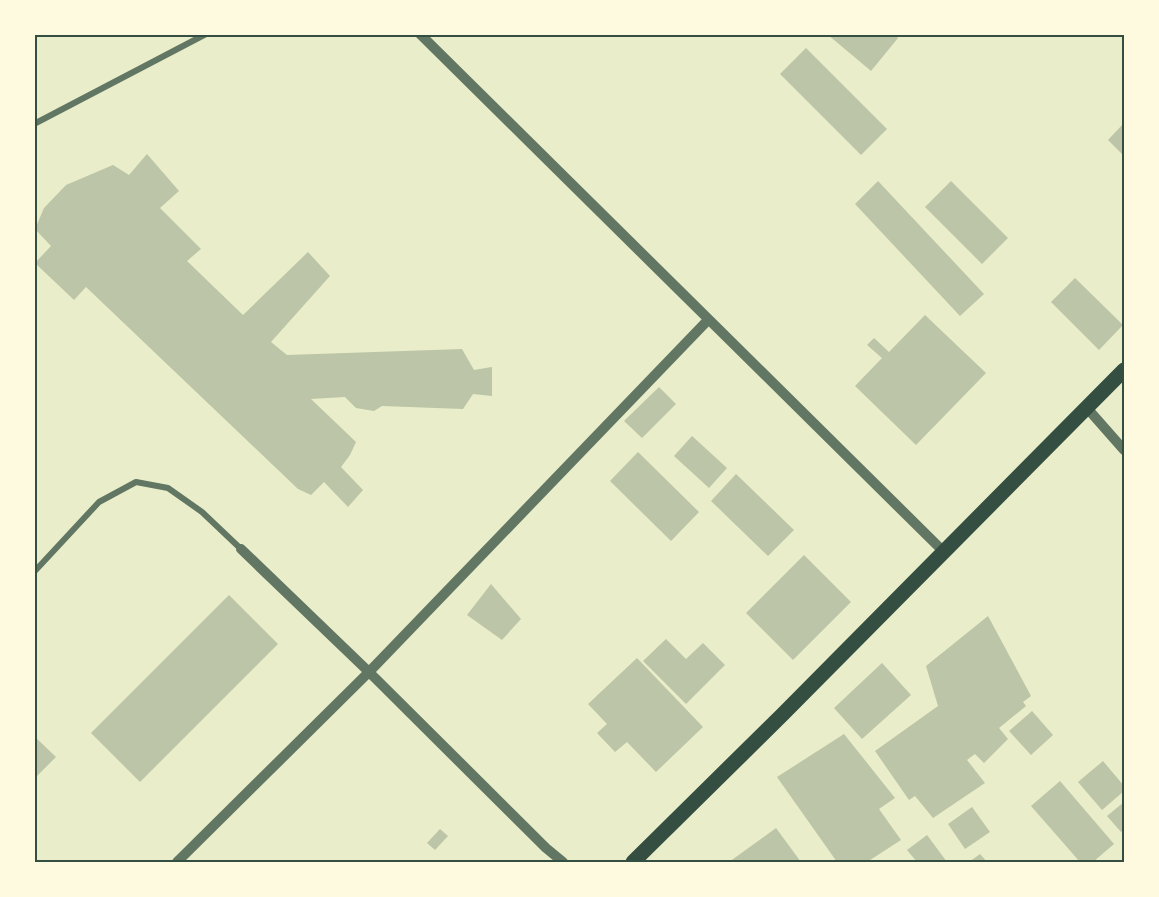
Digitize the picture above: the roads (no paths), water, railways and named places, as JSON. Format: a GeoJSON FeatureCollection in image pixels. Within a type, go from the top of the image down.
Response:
{"type":"FeatureCollection","features":[{"type":"Feature","properties":{"kind":"main road"},"geometry":{"type":"LineString","coordinates":[[633,862],[1125,370]]}},
{"type":"Feature","properties":{"kind":"street"},"geometry":{"type":"LineString","coordinates":[[34,124],[206,34]]}},
{"type":"Feature","properties":{"kind":"street"},"geometry":{"type":"LineString","coordinates":[[420,34],[944,552]]}},
{"type":"Feature","properties":{"kind":"street"},"geometry":{"type":"LineString","coordinates":[[177,862],[369,672],[708,320]]}},
{"type":"Feature","properties":{"kind":"street"},"geometry":{"type":"LineString","coordinates":[[1087,408],[1125,450]]}},
{"type":"Feature","properties":{"kind":"street"},"geometry":{"type":"LineString","coordinates":[[34,572],[99,502],[136,482],[168,488],[202,512],[563,862]]}}]}
